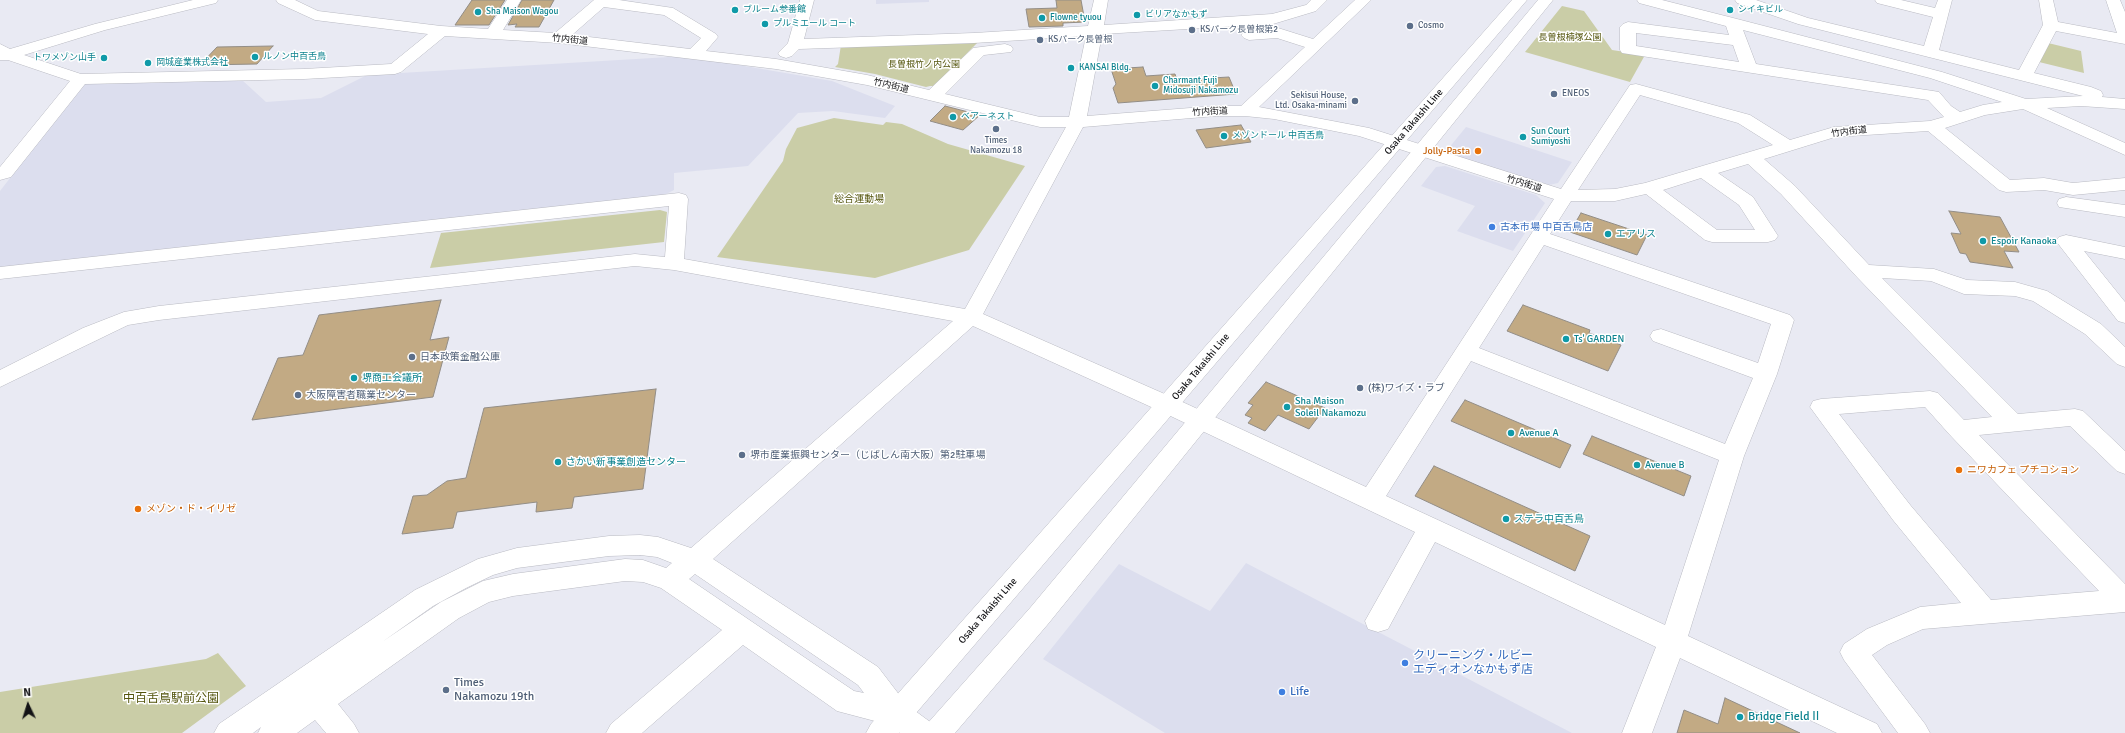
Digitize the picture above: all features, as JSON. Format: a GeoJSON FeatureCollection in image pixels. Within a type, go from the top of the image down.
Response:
{"type":"FeatureCollection","features":[{"type":"Feature","properties":{"kind":"street"},"geometry":{"type":"LineString","coordinates":[[3,54],[100,27],[211,0]]}},
{"type":"Feature","properties":{"kind":"street","name":"竹内街道"},"geometry":{"type":"LineString","coordinates":[[283,0],[315,15],[441,31],[559,38],[776,64],[867,80],[1040,122],[1077,122],[1216,111],[1244,111],[1305,119],[1363,132],[1565,196],[1615,195],[1649,188],[1834,132],[1932,126],[1983,110],[2025,104],[2081,101],[2119,103]]}},
{"type":"Feature","properties":{"kind":"street"},"geometry":{"type":"LineString","coordinates":[[493,34],[514,0]]}},
{"type":"Feature","properties":{"kind":"street"},"geometry":{"type":"LineString","coordinates":[[776,64],[795,44],[807,0]]}},
{"type":"Feature","properties":{"kind":"street"},"geometry":{"type":"LineString","coordinates":[[670,580],[971,317],[1077,122],[1101,0]]}},
{"type":"Feature","properties":{"kind":"street"},"geometry":{"type":"LineString","coordinates":[[934,96],[979,51],[1094,37],[1273,19],[1311,8],[1320,0]]}},
{"type":"Feature","properties":{"kind":"street"},"geometry":{"type":"LineString","coordinates":[[1244,111],[1364,0]]}},
{"type":"Feature","properties":{"kind":"street","name":"Osaka Takaishi Line"},"geometry":{"type":"LineString","coordinates":[[889,724],[1520,0]]}},
{"type":"Feature","properties":{"kind":"street"},"geometry":{"type":"LineString","coordinates":[[937,733],[1039,616],[1420,151],[1546,0]]}},
{"type":"Feature","properties":{"kind":"street"},"geometry":{"type":"LineString","coordinates":[[1644,0],[1688,5],[1732,22],[1936,74],[2025,104],[2125,150]]}},
{"type":"Feature","properties":{"kind":"street"},"geometry":{"type":"LineString","coordinates":[[1742,0],[1803,21],[2084,90],[2119,103]]}},
{"type":"Feature","properties":{"kind":"street"},"geometry":{"type":"LineString","coordinates":[[1882,0],[1943,7],[1930,53]]}},
{"type":"Feature","properties":{"kind":"street"},"geometry":{"type":"LineString","coordinates":[[2024,76],[2051,24],[2046,0]]}},
{"type":"Feature","properties":{"kind":"street"},"geometry":{"type":"LineString","coordinates":[[2113,0],[2125,34]]}},
{"type":"Feature","properties":{"kind":"street"},"geometry":{"type":"LineString","coordinates":[[559,38],[601,2],[668,11],[710,37],[694,54]]}},
{"type":"Feature","properties":{"kind":"street"},"geometry":{"type":"LineString","coordinates":[[1732,22],[1749,68]]}},
{"type":"Feature","properties":{"kind":"street"},"geometry":{"type":"LineString","coordinates":[[2051,24],[2125,39]]}},
{"type":"Feature","properties":{"kind":"street"},"geometry":{"type":"LineString","coordinates":[[1738,41],[1628,27],[1628,50],[1933,96],[1945,110],[1958,118]]}},
{"type":"Feature","properties":{"kind":"street"},"geometry":{"type":"LineString","coordinates":[[3,54],[80,80],[304,74],[395,68],[441,31]]}},
{"type":"Feature","properties":{"kind":"street"},"geometry":{"type":"LineString","coordinates":[[795,44],[974,38],[1278,33],[1316,45]]}},
{"type":"Feature","properties":{"kind":"street"},"geometry":{"type":"LineString","coordinates":[[0,175],[5,174],[80,80]]}},
{"type":"Feature","properties":{"kind":"street"},"geometry":{"type":"LineString","coordinates":[[1371,500],[1565,196],[1636,89],[1744,119],[1788,146]]}},
{"type":"Feature","properties":{"kind":"street"},"geometry":{"type":"LineString","coordinates":[[1932,126],[2022,199]]}},
{"type":"Feature","properties":{"kind":"street"},"geometry":{"type":"LineString","coordinates":[[1750,157],[1788,190],[1863,271],[2012,423]]}},
{"type":"Feature","properties":{"kind":"street"},"geometry":{"type":"LineString","coordinates":[[1649,188],[1712,236],[1768,236],[1746,201],[1705,172]]}},
{"type":"Feature","properties":{"kind":"street"},"geometry":{"type":"LineString","coordinates":[[2006,186],[2044,184],[2073,189],[2125,184]]}},
{"type":"Feature","properties":{"kind":"street"},"geometry":{"type":"LineString","coordinates":[[0,273],[679,199],[674,264]]}},
{"type":"Feature","properties":{"kind":"street"},"geometry":{"type":"LineString","coordinates":[[2066,203],[2125,211]]}},
{"type":"Feature","properties":{"kind":"street"},"geometry":{"type":"LineString","coordinates":[[1539,237],[1783,320],[1766,374],[1732,456],[1672,641],[1637,733]]}},
{"type":"Feature","properties":{"kind":"street"},"geometry":{"type":"LineString","coordinates":[[2125,252],[2066,241],[2125,316]]}},
{"type":"Feature","properties":{"kind":"street"},"geometry":{"type":"LineString","coordinates":[[0,379],[91,333],[124,319],[159,313],[635,260],[674,264],[971,317],[1168,405],[1867,733]]}},
{"type":"Feature","properties":{"kind":"street"},"geometry":{"type":"LineString","coordinates":[[1863,271],[1934,274],[1964,287],[2015,289],[2040,296],[2093,329],[2125,359]]}},
{"type":"Feature","properties":{"kind":"street"},"geometry":{"type":"LineString","coordinates":[[1661,336],[1766,374]]}},
{"type":"Feature","properties":{"kind":"street"},"geometry":{"type":"LineString","coordinates":[[2103,337],[2125,338]]}},
{"type":"Feature","properties":{"kind":"street"},"geometry":{"type":"LineString","coordinates":[[1466,350],[1732,456]]}},
{"type":"Feature","properties":{"kind":"street"},"geometry":{"type":"LineString","coordinates":[[1985,613],[1902,513],[1821,407],[1930,399],[2124,601]]}},
{"type":"Feature","properties":{"kind":"street"},"geometry":{"type":"LineString","coordinates":[[1958,429],[2075,417],[2125,465]]}},
{"type":"Feature","properties":{"kind":"street"},"geometry":{"type":"LineString","coordinates":[[1378,621],[1430,528]]}},
{"type":"Feature","properties":{"kind":"street"},"geometry":{"type":"LineString","coordinates":[[229,733],[424,598],[487,566],[517,558],[609,546],[640,545],[658,547],[694,560],[868,676],[889,724]]}},
{"type":"Feature","properties":{"kind":"street"},"geometry":{"type":"LineString","coordinates":[[273,733],[450,610],[483,592],[513,584],[625,570],[643,571],[670,580],[847,702],[889,724],[923,733]]}},
{"type":"Feature","properties":{"kind":"street"},"geometry":{"type":"LineString","coordinates":[[1915,733],[1854,652],[1876,637],[1920,618],[2124,601]]}},
{"type":"Feature","properties":{"kind":"street"},"geometry":{"type":"LineString","coordinates":[[621,733],[743,629]]}},
{"type":"Feature","properties":{"kind":"street"},"geometry":{"type":"LineString","coordinates":[[318,702],[344,733]]}},
{"type":"Feature","properties":{"kind":"shaded area"},"geometry":{"type":"Polygon","coordinates":[[[876,0],[929,0],[929,2],[876,4],[876,0]]]}},
{"type":"Feature","properties":{"kind":"shaded area"},"geometry":{"type":"Polygon","coordinates":[[[686,56],[832,81],[895,106],[885,118],[833,111],[798,113],[748,166],[674,173],[674,190],[660,197],[0,267],[0,191],[83,84],[242,80],[266,102],[321,98],[367,75],[686,56]]]}},
{"type":"Feature","properties":{"kind":"shaded area"},"geometry":{"type":"Polygon","coordinates":[[[1466,127],[1572,162],[1558,183],[1549,185],[1452,155],[1448,149],[1466,127]]]}},
{"type":"Feature","properties":{"kind":"shaded area"},"geometry":{"type":"Polygon","coordinates":[[[1445,166],[1536,195],[1545,203],[1513,251],[1457,231],[1475,206],[1421,186],[1436,167],[1445,166]]]}},
{"type":"Feature","properties":{"kind":"shaded area"},"geometry":{"type":"Polygon","coordinates":[[[1246,563],[1572,733],[1165,733],[1043,659],[1119,564],[1210,611],[1246,563]]]}},
{"type":"Feature","properties":{"kind":"green space","name":"長曽根楠塚公園"},"geometry":{"type":"Polygon","coordinates":[[[1562,6],[1584,11],[1612,50],[1645,55],[1630,82],[1525,52],[1562,6]]]}},
{"type":"Feature","properties":{"kind":"green space","name":"長曽根竹ノ内公園"},"geometry":{"type":"Polygon","coordinates":[[[979,41],[935,86],[926,87],[875,74],[835,67],[838,64],[841,45],[979,41]]]}},
{"type":"Feature","properties":{"kind":"green space"},"geometry":{"type":"Polygon","coordinates":[[[2048,43],[2081,51],[2084,73],[2039,62],[2048,43]]]}},
{"type":"Feature","properties":{"kind":"green space","name":"総合運動場"},"geometry":{"type":"Polygon","coordinates":[[[834,118],[883,125],[886,122],[902,124],[948,144],[1025,166],[969,250],[875,278],[717,257],[783,161],[786,149],[797,128],[834,118]]]}},
{"type":"Feature","properties":{"kind":"green space"},"geometry":{"type":"Polygon","coordinates":[[[660,210],[667,212],[664,242],[430,268],[441,233],[660,210]]]}},
{"type":"Feature","properties":{"kind":"green space","name":"中百舌鳥駅前公園"},"geometry":{"type":"Polygon","coordinates":[[[218,653],[246,686],[182,733],[0,733],[0,692],[206,659],[218,653]]]}},
{"type":"Feature","properties":{"kind":"building","name":"Sha Maison Wagou"},"geometry":{"type":"Polygon","coordinates":[[[472,0],[505,0],[489,25],[455,25],[472,0]]]}},
{"type":"Feature","properties":{"kind":"building","name":"Sha Maison Wagou"},"geometry":{"type":"Polygon","coordinates":[[[522,0],[554,0],[539,27],[515,27],[517,24],[508,25],[522,0]]]}},
{"type":"Feature","properties":{"kind":"building","name":"Flowne tyuou"},"geometry":{"type":"Polygon","coordinates":[[[1056,0],[1081,0],[1085,22],[1063,23],[1063,26],[1029,27],[1026,9],[1057,8],[1056,0]]]}},
{"type":"Feature","properties":{"kind":"building"},"geometry":{"type":"Polygon","coordinates":[[[273,46],[257,64],[200,65],[217,47],[273,46]]]}},
{"type":"Feature","properties":{"kind":"building","name":"Charmant Fuji Midosuji Nakamozu"},"geometry":{"type":"Polygon","coordinates":[[[1143,67],[1146,76],[1175,74],[1177,80],[1229,77],[1236,94],[1118,103],[1113,88],[1116,84],[1111,69],[1143,67]]]}},
{"type":"Feature","properties":{"kind":"building","name":"ベアーネスト"},"geometry":{"type":"Polygon","coordinates":[[[945,106],[980,115],[963,130],[930,121],[945,106]]]}},
{"type":"Feature","properties":{"kind":"building","name":"メゾンドール 中百舌鳥"},"geometry":{"type":"Polygon","coordinates":[[[1241,125],[1251,142],[1206,148],[1196,130],[1241,125]]]}},
{"type":"Feature","properties":{"kind":"building","name":"Espoir Kanaoka"},"geometry":{"type":"Polygon","coordinates":[[[1949,211],[2000,217],[2019,252],[2004,251],[2013,268],[1970,262],[1966,254],[1960,253],[1951,233],[1961,234],[1949,211]]]}},
{"type":"Feature","properties":{"kind":"building","name":"エアリス"},"geometry":{"type":"Polygon","coordinates":[[[1581,213],[1647,235],[1637,255],[1570,232],[1581,213]]]}},
{"type":"Feature","properties":{"kind":"building","name":"堺商工会議所"},"geometry":{"type":"Polygon","coordinates":[[[441,300],[430,340],[449,337],[433,397],[252,420],[278,358],[303,355],[319,315],[441,300]]]}},
{"type":"Feature","properties":{"kind":"building","name":"Ts' GARDEN"},"geometry":{"type":"Polygon","coordinates":[[[1523,305],[1590,330],[1589,333],[1621,345],[1608,371],[1507,331],[1523,305]]]}},
{"type":"Feature","properties":{"kind":"building","name":"Sha Maison Soleil Nakamozu"},"geometry":{"type":"Polygon","coordinates":[[[1266,382],[1325,408],[1309,429],[1278,415],[1265,431],[1248,423],[1252,418],[1245,415],[1253,405],[1248,403],[1266,382]]]}},
{"type":"Feature","properties":{"kind":"building","name":"さかい新事業創造センター"},"geometry":{"type":"Polygon","coordinates":[[[656,389],[643,489],[574,497],[572,508],[536,512],[537,502],[457,512],[453,528],[402,534],[413,496],[427,495],[447,481],[466,478],[484,408],[656,389]]]}},
{"type":"Feature","properties":{"kind":"building","name":"Avenue A"},"geometry":{"type":"Polygon","coordinates":[[[1465,400],[1571,445],[1560,468],[1451,421],[1465,400]]]}},
{"type":"Feature","properties":{"kind":"building","name":"Avenue B"},"geometry":{"type":"Polygon","coordinates":[[[1592,436],[1691,476],[1684,496],[1583,454],[1592,436]]]}},
{"type":"Feature","properties":{"kind":"building","name":"ステラ中百舌鳥"},"geometry":{"type":"Polygon","coordinates":[[[1434,466],[1590,536],[1575,571],[1415,496],[1434,466]]]}},
{"type":"Feature","properties":{"kind":"building","name":"Bridge FieldⅡ"},"geometry":{"type":"Polygon","coordinates":[[[1725,698],[1800,733],[1677,733],[1684,710],[1718,724],[1725,698]]]}},
{"type":"Feature","properties":{"kind":"place","name":"ブルーム参番館"},"geometry":{"type":"Point","coordinates":[735,10]}},
{"type":"Feature","properties":{"kind":"place","name":"シイキビル"},"geometry":{"type":"Point","coordinates":[1730,10]}},
{"type":"Feature","properties":{"kind":"place","name":"Sha Maison Wagou"},"geometry":{"type":"Point","coordinates":[478,12]}},
{"type":"Feature","properties":{"kind":"place","name":"ビリアなかもず"},"geometry":{"type":"Point","coordinates":[1137,15]}},
{"type":"Feature","properties":{"kind":"place","name":"Flowne tyuou"},"geometry":{"type":"Point","coordinates":[1042,18]}},
{"type":"Feature","properties":{"kind":"place","name":"プルミエール コート"},"geometry":{"type":"Point","coordinates":[765,24]}},
{"type":"Feature","properties":{"kind":"place","name":"Cosmo"},"geometry":{"type":"Point","coordinates":[1410,26]}},
{"type":"Feature","properties":{"kind":"place","name":"KSパーク長曽根第2"},"geometry":{"type":"Point","coordinates":[1192,30]}},
{"type":"Feature","properties":{"kind":"place","name":"KSパーク長曽根"},"geometry":{"type":"Point","coordinates":[1040,40]}},
{"type":"Feature","properties":{"kind":"place","name":"ルノン中百舌鳥"},"geometry":{"type":"Point","coordinates":[255,57]}},
{"type":"Feature","properties":{"kind":"place","name":"トワメゾン山手"},"geometry":{"type":"Point","coordinates":[104,58]}},
{"type":"Feature","properties":{"kind":"place","name":"岡城産業株式会社"},"geometry":{"type":"Point","coordinates":[148,63]}},
{"type":"Feature","properties":{"kind":"place","name":"KANSAI Bldg."},"geometry":{"type":"Point","coordinates":[1071,68]}},
{"type":"Feature","properties":{"kind":"place","name":"Charmant Fuji Midosuji Nakamozu"},"geometry":{"type":"Point","coordinates":[1155,86]}},
{"type":"Feature","properties":{"kind":"place","name":"ENEOS"},"geometry":{"type":"Point","coordinates":[1554,94]}},
{"type":"Feature","properties":{"kind":"place","name":"Sekisui House, Ltd. Osaka-minami"},"geometry":{"type":"Point","coordinates":[1355,101]}},
{"type":"Feature","properties":{"kind":"place","name":"ベアーネスト"},"geometry":{"type":"Point","coordinates":[953,117]}},
{"type":"Feature","properties":{"kind":"place","name":"Times Nakamozu 18"},"geometry":{"type":"Point","coordinates":[996,129]}},
{"type":"Feature","properties":{"kind":"place","name":"メゾンドール 中百舌鳥"},"geometry":{"type":"Point","coordinates":[1224,136]}},
{"type":"Feature","properties":{"kind":"place","name":"Sun Court Sumiyoshi"},"geometry":{"type":"Point","coordinates":[1523,137]}},
{"type":"Feature","properties":{"kind":"place","name":"Jolly-Pasta"},"geometry":{"type":"Point","coordinates":[1478,151]}},
{"type":"Feature","properties":{"kind":"place","name":"古本市場 中百舌鳥店"},"geometry":{"type":"Point","coordinates":[1492,227]}},
{"type":"Feature","properties":{"kind":"place","name":"エアリス"},"geometry":{"type":"Point","coordinates":[1608,234]}},
{"type":"Feature","properties":{"kind":"place","name":"Espoir Kanaoka"},"geometry":{"type":"Point","coordinates":[1983,241]}},
{"type":"Feature","properties":{"kind":"place","name":"Ts' GARDEN"},"geometry":{"type":"Point","coordinates":[1566,339]}},
{"type":"Feature","properties":{"kind":"place","name":"日本政策金融公庫"},"geometry":{"type":"Point","coordinates":[412,357]}},
{"type":"Feature","properties":{"kind":"place","name":"堺商工会議所"},"geometry":{"type":"Point","coordinates":[354,378]}},
{"type":"Feature","properties":{"kind":"place","name":"(株)ワイズ・ラブ"},"geometry":{"type":"Point","coordinates":[1360,388]}},
{"type":"Feature","properties":{"kind":"place","name":"大阪障害者職業センター"},"geometry":{"type":"Point","coordinates":[298,395]}},
{"type":"Feature","properties":{"kind":"place","name":"Sha Maison Soleil Nakamozu"},"geometry":{"type":"Point","coordinates":[1287,407]}},
{"type":"Feature","properties":{"kind":"place","name":"Avenue A"},"geometry":{"type":"Point","coordinates":[1511,433]}},
{"type":"Feature","properties":{"kind":"place","name":"堺市産業振興センター（じばしん南大阪）第2駐車場"},"geometry":{"type":"Point","coordinates":[742,455]}},
{"type":"Feature","properties":{"kind":"place","name":"さかい新事業創造センター"},"geometry":{"type":"Point","coordinates":[558,462]}},
{"type":"Feature","properties":{"kind":"place","name":"Avenue B"},"geometry":{"type":"Point","coordinates":[1637,465]}},
{"type":"Feature","properties":{"kind":"place","name":"ニワカフェ プチコション"},"geometry":{"type":"Point","coordinates":[1959,470]}},
{"type":"Feature","properties":{"kind":"place","name":"メゾン・ド・イリゼ"},"geometry":{"type":"Point","coordinates":[138,509]}},
{"type":"Feature","properties":{"kind":"place","name":"ステラ中百舌鳥"},"geometry":{"type":"Point","coordinates":[1506,519]}},
{"type":"Feature","properties":{"kind":"place","name":"クリーニング・ルビー エディオンなかもず店"},"geometry":{"type":"Point","coordinates":[1405,663]}},
{"type":"Feature","properties":{"kind":"place","name":"Times Nakamozu 19th"},"geometry":{"type":"Point","coordinates":[446,690]}},
{"type":"Feature","properties":{"kind":"place","name":"Life"},"geometry":{"type":"Point","coordinates":[1282,692]}},
{"type":"Feature","properties":{"kind":"place","name":"Bridge FieldⅡ"},"geometry":{"type":"Point","coordinates":[1740,717]}}]}
